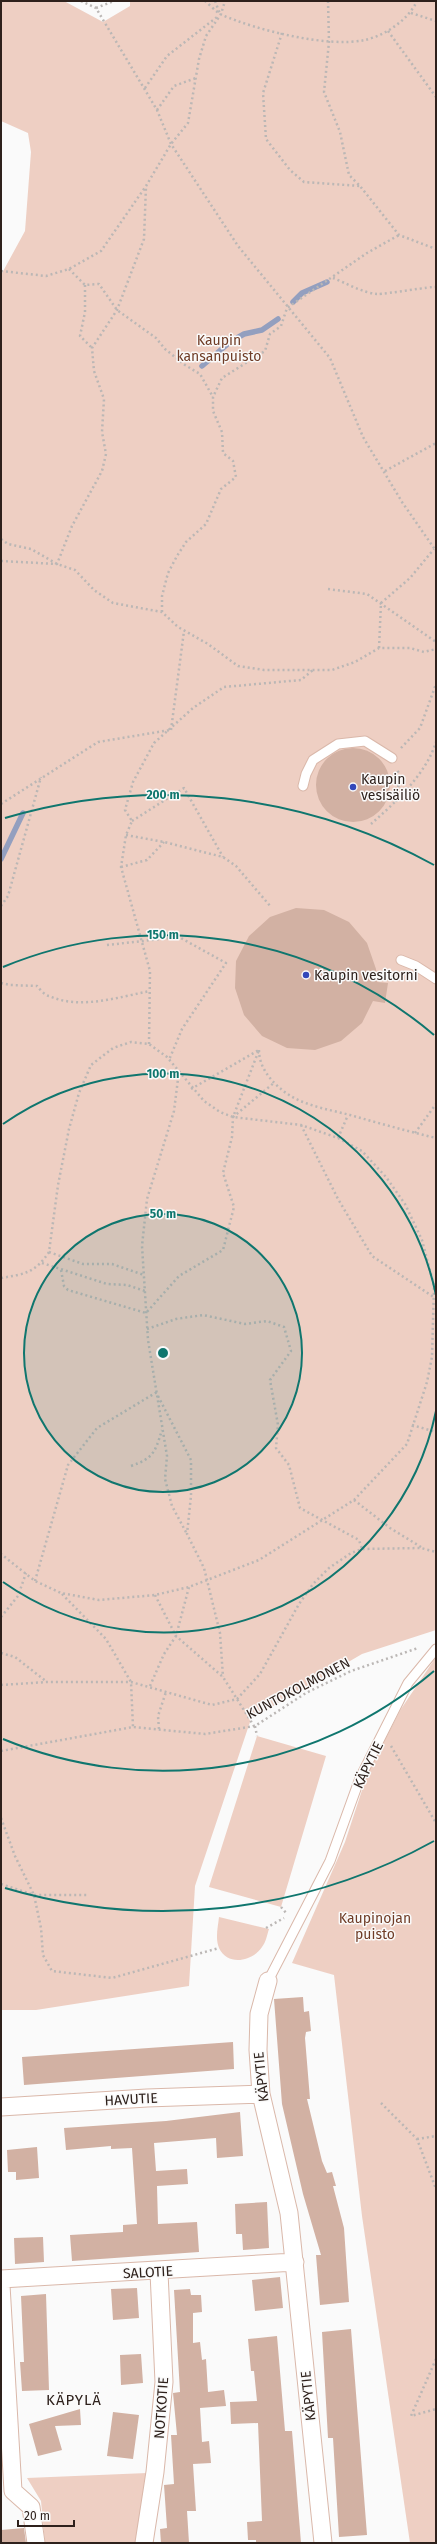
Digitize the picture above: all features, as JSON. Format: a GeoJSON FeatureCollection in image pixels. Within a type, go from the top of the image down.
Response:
{"type":"FeatureCollection","features":[{"type":"Feature","properties":{"kind":"street","name":"KÄPYTIE"},"geometry":{"type":"LineString","coordinates":[[268,1981],[259,2014],[258,2050],[261,2094],[289,2213],[322,2543]]}},
{"type":"Feature","properties":{"kind":"street","name":"HAVUTIE"},"geometry":{"type":"LineString","coordinates":[[1,2107],[148,2098],[261,2094]]}},
{"type":"Feature","properties":{"kind":"street","name":"SALOTIE"},"geometry":{"type":"LineString","coordinates":[[1,2279],[159,2272],[295,2262]]}},
{"type":"Feature","properties":{"kind":"street","name":"NOTKOTIE"},"geometry":{"type":"LineString","coordinates":[[144,2543],[155,2472],[164,2382],[159,2272]]}},
{"type":"Feature","properties":{"kind":"street"},"geometry":{"type":"LineString","coordinates":[[1,2285],[7,2492],[31,2507],[36,2543]]}},
{"type":"Feature","properties":{"kind":"lane"},"geometry":{"type":"LineString","coordinates":[[304,786],[306,774],[313,760],[338,744],[365,741],[392,758]]}},
{"type":"Feature","properties":{"kind":"lane"},"geometry":{"type":"LineString","coordinates":[[401,960],[416,966],[436,979]]}},
{"type":"Feature","properties":{"kind":"lane","name":"KÄPYTIE"},"geometry":{"type":"LineString","coordinates":[[268,1981],[330,1861],[360,1778],[408,1683],[436,1649]]}},
{"type":"Feature","properties":{"kind":"path"},"geometry":{"type":"LineString","coordinates":[[81,1],[96,8],[145,88],[157,110],[171,144],[238,246],[330,358],[363,437],[385,471],[402,502],[435,550],[410,578],[381,603],[379,648]]}},
{"type":"Feature","properties":{"kind":"path"},"geometry":{"type":"LineString","coordinates":[[96,8],[114,1]]}},
{"type":"Feature","properties":{"kind":"path"},"geometry":{"type":"LineString","coordinates":[[205,1],[220,14],[282,34],[329,42],[365,40],[388,31],[411,13],[417,1]]}},
{"type":"Feature","properties":{"kind":"path"},"geometry":{"type":"LineString","coordinates":[[215,1],[220,14]]}},
{"type":"Feature","properties":{"kind":"path"},"geometry":{"type":"LineString","coordinates":[[1,271],[46,276],[69,268],[101,251],[146,186],[171,144],[188,123],[197,78],[199,58],[206,36],[220,14],[225,1]]}},
{"type":"Feature","properties":{"kind":"path"},"geometry":{"type":"LineString","coordinates":[[328,1],[329,42],[324,92],[340,132],[349,175],[360,186],[399,235],[436,249]]}},
{"type":"Feature","properties":{"kind":"path"},"geometry":{"type":"LineString","coordinates":[[411,13],[436,21]]}},
{"type":"Feature","properties":{"kind":"path"},"geometry":{"type":"LineString","coordinates":[[145,88],[167,56],[196,36],[220,14]]}},
{"type":"Feature","properties":{"kind":"path"},"geometry":{"type":"LineString","coordinates":[[388,31],[436,97]]}},
{"type":"Feature","properties":{"kind":"path"},"geometry":{"type":"LineString","coordinates":[[282,34],[263,93],[266,139],[290,170],[304,182],[360,186]]}},
{"type":"Feature","properties":{"kind":"path"},"geometry":{"type":"LineString","coordinates":[[157,110],[174,86],[197,78]]}},
{"type":"Feature","properties":{"kind":"path"},"geometry":{"type":"LineString","coordinates":[[56,564],[72,526],[102,471],[106,454],[102,432],[104,399],[94,371],[92,348],[117,310],[144,239],[146,186]]}},
{"type":"Feature","properties":{"kind":"path"},"geometry":{"type":"LineString","coordinates":[[162,612],[164,588],[168,573],[177,556],[186,542],[206,524],[220,489],[236,477],[232,462],[223,452],[222,432],[213,411],[213,397],[222,378],[265,351],[270,334],[281,326],[288,308],[367,253],[399,235]]}},
{"type":"Feature","properties":{"kind":"path"},"geometry":{"type":"LineString","coordinates":[[69,268],[85,285],[85,312],[80,336],[92,348]]}},
{"type":"Feature","properties":{"kind":"path"},"geometry":{"type":"LineString","coordinates":[[332,278],[375,294],[411,292],[432,286],[436,287]]}},
{"type":"Feature","properties":{"kind":"path"},"geometry":{"type":"LineString","coordinates":[[85,285],[99,284],[117,310],[156,338],[165,349],[200,374],[213,397]]}},
{"type":"Feature","properties":{"kind":"path"},"geometry":{"type":"LineString","coordinates":[[385,471],[436,443]]}},
{"type":"Feature","properties":{"kind":"path"},"geometry":{"type":"LineString","coordinates":[[1,538],[8,544],[32,548],[56,564]]}},
{"type":"Feature","properties":{"kind":"path"},"geometry":{"type":"LineString","coordinates":[[1,562],[56,564],[76,570],[94,590],[113,603],[162,612],[184,631],[238,666],[264,670],[332,670],[355,662],[379,648],[410,648],[424,652],[436,649]]}},
{"type":"Feature","properties":{"kind":"path"},"geometry":{"type":"LineString","coordinates":[[328,589],[367,594],[436,642]]}},
{"type":"Feature","properties":{"kind":"path"},"geometry":{"type":"LineString","coordinates":[[171,730],[184,631]]}},
{"type":"Feature","properties":{"kind":"path"},"geometry":{"type":"LineString","coordinates":[[132,821],[125,810],[133,782],[154,743],[171,730],[193,708],[224,686],[301,680],[314,669]]}},
{"type":"Feature","properties":{"kind":"path"},"geometry":{"type":"LineString","coordinates":[[396,802],[400,775],[392,758],[420,728],[436,684]]}},
{"type":"Feature","properties":{"kind":"path"},"geometry":{"type":"LineString","coordinates":[[1,804],[41,777],[98,742],[171,730]]}},
{"type":"Feature","properties":{"kind":"path"},"geometry":{"type":"LineString","coordinates":[[371,824],[396,802],[432,754],[436,742]]}},
{"type":"Feature","properties":{"kind":"path"},"geometry":{"type":"LineString","coordinates":[[1,906],[8,896],[41,777]]}},
{"type":"Feature","properties":{"kind":"path"},"geometry":{"type":"LineString","coordinates":[[149,1044],[150,971],[141,940],[134,906],[121,867],[126,835],[132,821],[184,788],[223,857]]}},
{"type":"Feature","properties":{"kind":"path"},"geometry":{"type":"LineString","coordinates":[[126,835],[164,842],[223,857],[236,866],[271,907]]}},
{"type":"Feature","properties":{"kind":"path"},"geometry":{"type":"LineString","coordinates":[[121,867],[148,860],[164,842]]}},
{"type":"Feature","properties":{"kind":"path"},"geometry":{"type":"LineString","coordinates":[[108,945],[141,940],[179,937],[226,963],[182,1029],[169,1060]]}},
{"type":"Feature","properties":{"kind":"path"},"geometry":{"type":"LineString","coordinates":[[1,982],[10,986],[37,986],[48,996],[77,1002],[99,1002],[150,991]]}},
{"type":"Feature","properties":{"kind":"path"},"geometry":{"type":"LineString","coordinates":[[1,1278],[28,1274],[42,1263],[49,1252],[58,1185],[69,1130],[79,1092],[91,1065],[113,1048],[131,1042],[149,1044],[169,1060],[179,1071],[191,1089],[204,1101],[233,1117],[301,1125],[338,1138],[362,1151],[386,1177],[405,1204],[422,1240],[435,1285],[432,1357],[427,1382],[407,1444],[354,1500],[322,1521],[259,1560],[206,1579],[189,1587],[155,1595],[99,1600],[61,1593],[35,1581],[1,1554]]}},
{"type":"Feature","properties":{"kind":"path"},"geometry":{"type":"LineString","coordinates":[[260,1050],[259,1061],[266,1073],[281,1090],[303,1101],[348,1115],[436,1138]]}},
{"type":"Feature","properties":{"kind":"path"},"geometry":{"type":"LineString","coordinates":[[191,1089],[260,1050]]}},
{"type":"Feature","properties":{"kind":"path"},"geometry":{"type":"LineString","coordinates":[[146,1313],[179,1276],[223,1250],[234,1208],[223,1173],[232,1137],[233,1117],[252,1064],[260,1050]]}},
{"type":"Feature","properties":{"kind":"path"},"geometry":{"type":"LineString","coordinates":[[179,1071],[174,1111],[147,1199],[142,1246],[146,1291],[147,1329],[167,1456],[165,1479],[172,1506],[187,1534],[206,1579],[220,1633],[222,1677]]}},
{"type":"Feature","properties":{"kind":"path"},"geometry":{"type":"LineString","coordinates":[[233,1117],[275,1082]]}},
{"type":"Feature","properties":{"kind":"path"},"geometry":{"type":"LineString","coordinates":[[415,1133],[436,1104]]}},
{"type":"Feature","properties":{"kind":"path"},"geometry":{"type":"LineString","coordinates":[[338,1138],[348,1115]]}},
{"type":"Feature","properties":{"kind":"path"},"geometry":{"type":"LineString","coordinates":[[301,1125],[338,1199],[372,1256],[435,1298]]}},
{"type":"Feature","properties":{"kind":"path"},"geometry":{"type":"LineString","coordinates":[[49,1252],[83,1264],[112,1264],[144,1275]]}},
{"type":"Feature","properties":{"kind":"path"},"geometry":{"type":"LineString","coordinates":[[42,1263],[107,1284],[127,1285],[146,1291]]}},
{"type":"Feature","properties":{"kind":"path"},"geometry":{"type":"LineString","coordinates":[[61,1270],[64,1286],[68,1290],[146,1313]]}},
{"type":"Feature","properties":{"kind":"path"},"geometry":{"type":"LineString","coordinates":[[147,1329],[176,1319],[203,1315],[245,1324],[267,1321],[284,1327],[291,1350],[270,1380],[278,1425],[276,1448],[288,1465],[300,1508],[359,1540],[362,1549]]}},
{"type":"Feature","properties":{"kind":"path"},"geometry":{"type":"LineString","coordinates":[[432,1357],[436,1360]]}},
{"type":"Feature","properties":{"kind":"path"},"geometry":{"type":"LineString","coordinates":[[156,1392],[191,1460],[191,1496],[187,1534]]}},
{"type":"Feature","properties":{"kind":"path"},"geometry":{"type":"LineString","coordinates":[[35,1581],[68,1465],[97,1428],[156,1392]]}},
{"type":"Feature","properties":{"kind":"path"},"geometry":{"type":"LineString","coordinates":[[412,1425],[436,1432]]}},
{"type":"Feature","properties":{"kind":"path"},"geometry":{"type":"LineString","coordinates":[[131,1466],[145,1462],[155,1453],[162,1429]]}},
{"type":"Feature","properties":{"kind":"path"},"geometry":{"type":"LineString","coordinates":[[354,1500],[390,1528],[422,1548],[436,1552]]}},
{"type":"Feature","properties":{"kind":"path"},"geometry":{"type":"LineString","coordinates":[[1,1685],[47,1682],[131,1682],[150,1686],[212,1705],[237,1700],[260,1674],[299,1604],[313,1584],[329,1568],[351,1553],[362,1549],[422,1548]]}},
{"type":"Feature","properties":{"kind":"path"},"geometry":{"type":"LineString","coordinates":[[1,1616],[18,1596],[26,1573]]}},
{"type":"Feature","properties":{"kind":"path"},"geometry":{"type":"LineString","coordinates":[[150,1686],[164,1654],[176,1636],[189,1587]]}},
{"type":"Feature","properties":{"kind":"path"},"geometry":{"type":"LineString","coordinates":[[61,1593],[106,1639],[131,1682],[133,1727]]}},
{"type":"Feature","properties":{"kind":"path"},"geometry":{"type":"LineString","coordinates":[[155,1595],[176,1636],[222,1677],[254,1726],[257,1736]]}},
{"type":"Feature","properties":{"kind":"path","name":"KUNTOKOLMONEN"},"geometry":{"type":"LineString","coordinates":[[1,1751],[133,1727],[159,1728],[205,1734],[254,1726],[306,1693],[351,1670],[422,1647]]}},
{"type":"Feature","properties":{"kind":"path"},"geometry":{"type":"LineString","coordinates":[[1,1653],[15,1657],[47,1682]]}},
{"type":"Feature","properties":{"kind":"path"},"geometry":{"type":"LineString","coordinates":[[159,1728],[158,1716],[166,1692]]}},
{"type":"Feature","properties":{"kind":"path"},"geometry":{"type":"LineString","coordinates":[[383,1734],[436,1824]]}},
{"type":"Feature","properties":{"kind":"path"},"geometry":{"type":"LineString","coordinates":[[1,1818],[15,1856],[34,1895],[43,1955],[52,1971],[112,1978],[219,1948]]}},
{"type":"Feature","properties":{"kind":"path"},"geometry":{"type":"LineString","coordinates":[[1,1884],[34,1895],[87,1894]]}},
{"type":"Feature","properties":{"kind":"path"},"geometry":{"type":"LineString","coordinates":[[266,1928],[288,1916]]}},
{"type":"Feature","properties":{"kind":"path"},"geometry":{"type":"LineString","coordinates":[[381,2103],[417,2139],[436,2186]]}},
{"type":"Feature","properties":{"kind":"path"},"geometry":{"type":"LineString","coordinates":[[417,2139],[436,2136]]}},
{"type":"Feature","properties":{"kind":"path"},"geometry":{"type":"LineString","coordinates":[[436,2359],[412,2416],[436,2409]]}},
{"type":"Feature","properties":{"kind":"green space","name":"Kaupin kansanpuisto"},"geometry":{"type":"Polygon","coordinates":[[[1,1],[64,1],[103,22],[130,6],[130,1],[436,1],[436,1630],[362,1654],[251,1719],[195,1886],[189,1986],[36,2010],[1,2010],[1,275],[25,231],[31,152],[28,133],[1,121],[1,1]]]}},
{"type":"Feature","properties":{"kind":"green space","name":"Kaupinojan puisto"},"geometry":{"type":"Polygon","coordinates":[[[436,1657],[436,2543],[410,2543],[362,2216],[334,1975],[292,1963],[345,1842],[368,1772],[401,1709],[436,1657]]]}},
{"type":"Feature","properties":{"kind":"green space"},"geometry":{"type":"Polygon","coordinates":[[[257,1736],[326,1756],[281,1907],[209,1887],[257,1736]]]}},
{"type":"Feature","properties":{"kind":"green space"},"geometry":{"type":"Polygon","coordinates":[[[219,1917],[269,1929],[265,1941],[258,1952],[253,1956],[240,1960],[228,1958],[223,1954],[219,1948],[217,1940],[219,1917]]]}},
{"type":"Feature","properties":{"kind":"green space"},"geometry":{"type":"Polygon","coordinates":[[[147,2473],[138,2543],[45,2543],[41,2501],[27,2478],[147,2473]]]}},
{"type":"Feature","properties":{"kind":"building","name":"Kaupin vesisäiliö"},"geometry":{"type":"Polygon","coordinates":[[[353,748],[374,754],[384,764],[390,785],[384,806],[374,816],[353,822],[332,816],[322,806],[316,785],[322,764],[332,754],[353,748]]]}},
{"type":"Feature","properties":{"kind":"building","name":"Kaupin vesitorni"},"geometry":{"type":"Polygon","coordinates":[[[296,908],[324,910],[349,922],[367,943],[376,969],[377,982],[388,983],[385,1003],[373,1001],[362,1023],[341,1041],[315,1050],[287,1048],[262,1036],[244,1015],[235,988],[236,961],[249,936],[270,917],[296,908]]]}},
{"type":"Feature","properties":{"kind":"building"},"geometry":{"type":"Polygon","coordinates":[[[303,1997],[304,2012],[309,2011],[311,2031],[306,2032],[305,2038],[310,2099],[307,2099],[322,2161],[327,2173],[332,2172],[336,2186],[333,2186],[344,2228],[349,2302],[320,2305],[316,2255],[321,2255],[303,2194],[282,2104],[274,1999],[303,1997]]]}},
{"type":"Feature","properties":{"kind":"building"},"geometry":{"type":"Polygon","coordinates":[[[233,2042],[234,2069],[24,2085],[22,2057],[233,2042]]]}},
{"type":"Feature","properties":{"kind":"building"},"geometry":{"type":"Polygon","coordinates":[[[240,2112],[243,2156],[217,2158],[216,2138],[154,2143],[156,2171],[187,2169],[188,2184],[157,2186],[158,2224],[197,2222],[199,2252],[72,2261],[70,2235],[123,2232],[123,2225],[137,2224],[132,2148],[111,2149],[111,2146],[66,2150],[64,2128],[166,2121],[240,2112]]]}},
{"type":"Feature","properties":{"kind":"building"},"geometry":{"type":"Polygon","coordinates":[[[37,2147],[39,2178],[16,2180],[16,2172],[8,2172],[7,2150],[37,2147]]]}},
{"type":"Feature","properties":{"kind":"building"},"geometry":{"type":"Polygon","coordinates":[[[267,2202],[269,2248],[243,2250],[242,2234],[236,2234],[235,2204],[267,2202]]]}},
{"type":"Feature","properties":{"kind":"building"},"geometry":{"type":"Polygon","coordinates":[[[43,2237],[44,2262],[15,2264],[14,2238],[43,2237]]]}},
{"type":"Feature","properties":{"kind":"building"},"geometry":{"type":"Polygon","coordinates":[[[280,2277],[283,2308],[255,2311],[252,2280],[280,2277]]]}},
{"type":"Feature","properties":{"kind":"building"},"geometry":{"type":"Polygon","coordinates":[[[137,2288],[139,2318],[113,2320],[111,2289],[137,2288]]]}},
{"type":"Feature","properties":{"kind":"building"},"geometry":{"type":"Polygon","coordinates":[[[190,2289],[191,2295],[201,2295],[202,2312],[193,2313],[193,2343],[200,2342],[202,2360],[206,2359],[208,2392],[224,2390],[226,2406],[200,2408],[202,2442],[209,2441],[211,2463],[193,2464],[196,2511],[187,2511],[189,2543],[161,2543],[160,2529],[167,2528],[164,2485],[174,2484],[171,2435],[177,2435],[173,2393],[180,2392],[174,2290],[190,2289]]]}},
{"type":"Feature","properties":{"kind":"building"},"geometry":{"type":"Polygon","coordinates":[[[46,2294],[49,2390],[22,2391],[20,2362],[24,2362],[21,2296],[46,2294]]]}},
{"type":"Feature","properties":{"kind":"building"},"geometry":{"type":"Polygon","coordinates":[[[351,2329],[367,2535],[339,2537],[333,2438],[328,2438],[322,2332],[351,2329]]]}},
{"type":"Feature","properties":{"kind":"building"},"geometry":{"type":"Polygon","coordinates":[[[277,2336],[285,2431],[292,2431],[301,2543],[256,2543],[256,2540],[248,2540],[247,2522],[262,2521],[258,2423],[231,2424],[230,2402],[257,2401],[254,2371],[251,2371],[248,2339],[277,2336]]]}},
{"type":"Feature","properties":{"kind":"building"},"geometry":{"type":"Polygon","coordinates":[[[141,2354],[143,2383],[121,2385],[120,2355],[141,2354]]]}},
{"type":"Feature","properties":{"kind":"building"},"geometry":{"type":"Polygon","coordinates":[[[80,2409],[81,2425],[55,2426],[62,2450],[38,2456],[29,2424],[80,2409]]]}},
{"type":"Feature","properties":{"kind":"building"},"geometry":{"type":"Polygon","coordinates":[[[113,2412],[139,2415],[133,2459],[107,2456],[113,2412]]]}},
{"type":"Feature","properties":{"kind":"building"},"geometry":{"type":"Polygon","coordinates":[[[24,2528],[26,2543],[1,2543],[1,2530],[24,2528]]]}},
{"type":"Feature","properties":{"kind":"waterway"},"geometry":{"type":"LineString","coordinates":[[293,302],[302,293],[327,282]]}},
{"type":"Feature","properties":{"kind":"waterway"},"geometry":{"type":"LineString","coordinates":[[202,366],[230,342],[244,334],[262,330],[278,319]]}},
{"type":"Feature","properties":{"kind":"waterway"},"geometry":{"type":"LineString","coordinates":[[1,859],[23,813]]}},
{"type":"Feature","properties":{"kind":"place","name":"Kaupin vesisäiliö"},"geometry":{"type":"Point","coordinates":[353,787]}},
{"type":"Feature","properties":{"kind":"place","name":"Kaupin vesitorni"},"geometry":{"type":"Point","coordinates":[306,975]}},
{"type":"Feature","properties":{"kind":"district","name":"KÄPYLÄ"},"geometry":{"type":"Point","coordinates":[74,2400]}}]}
